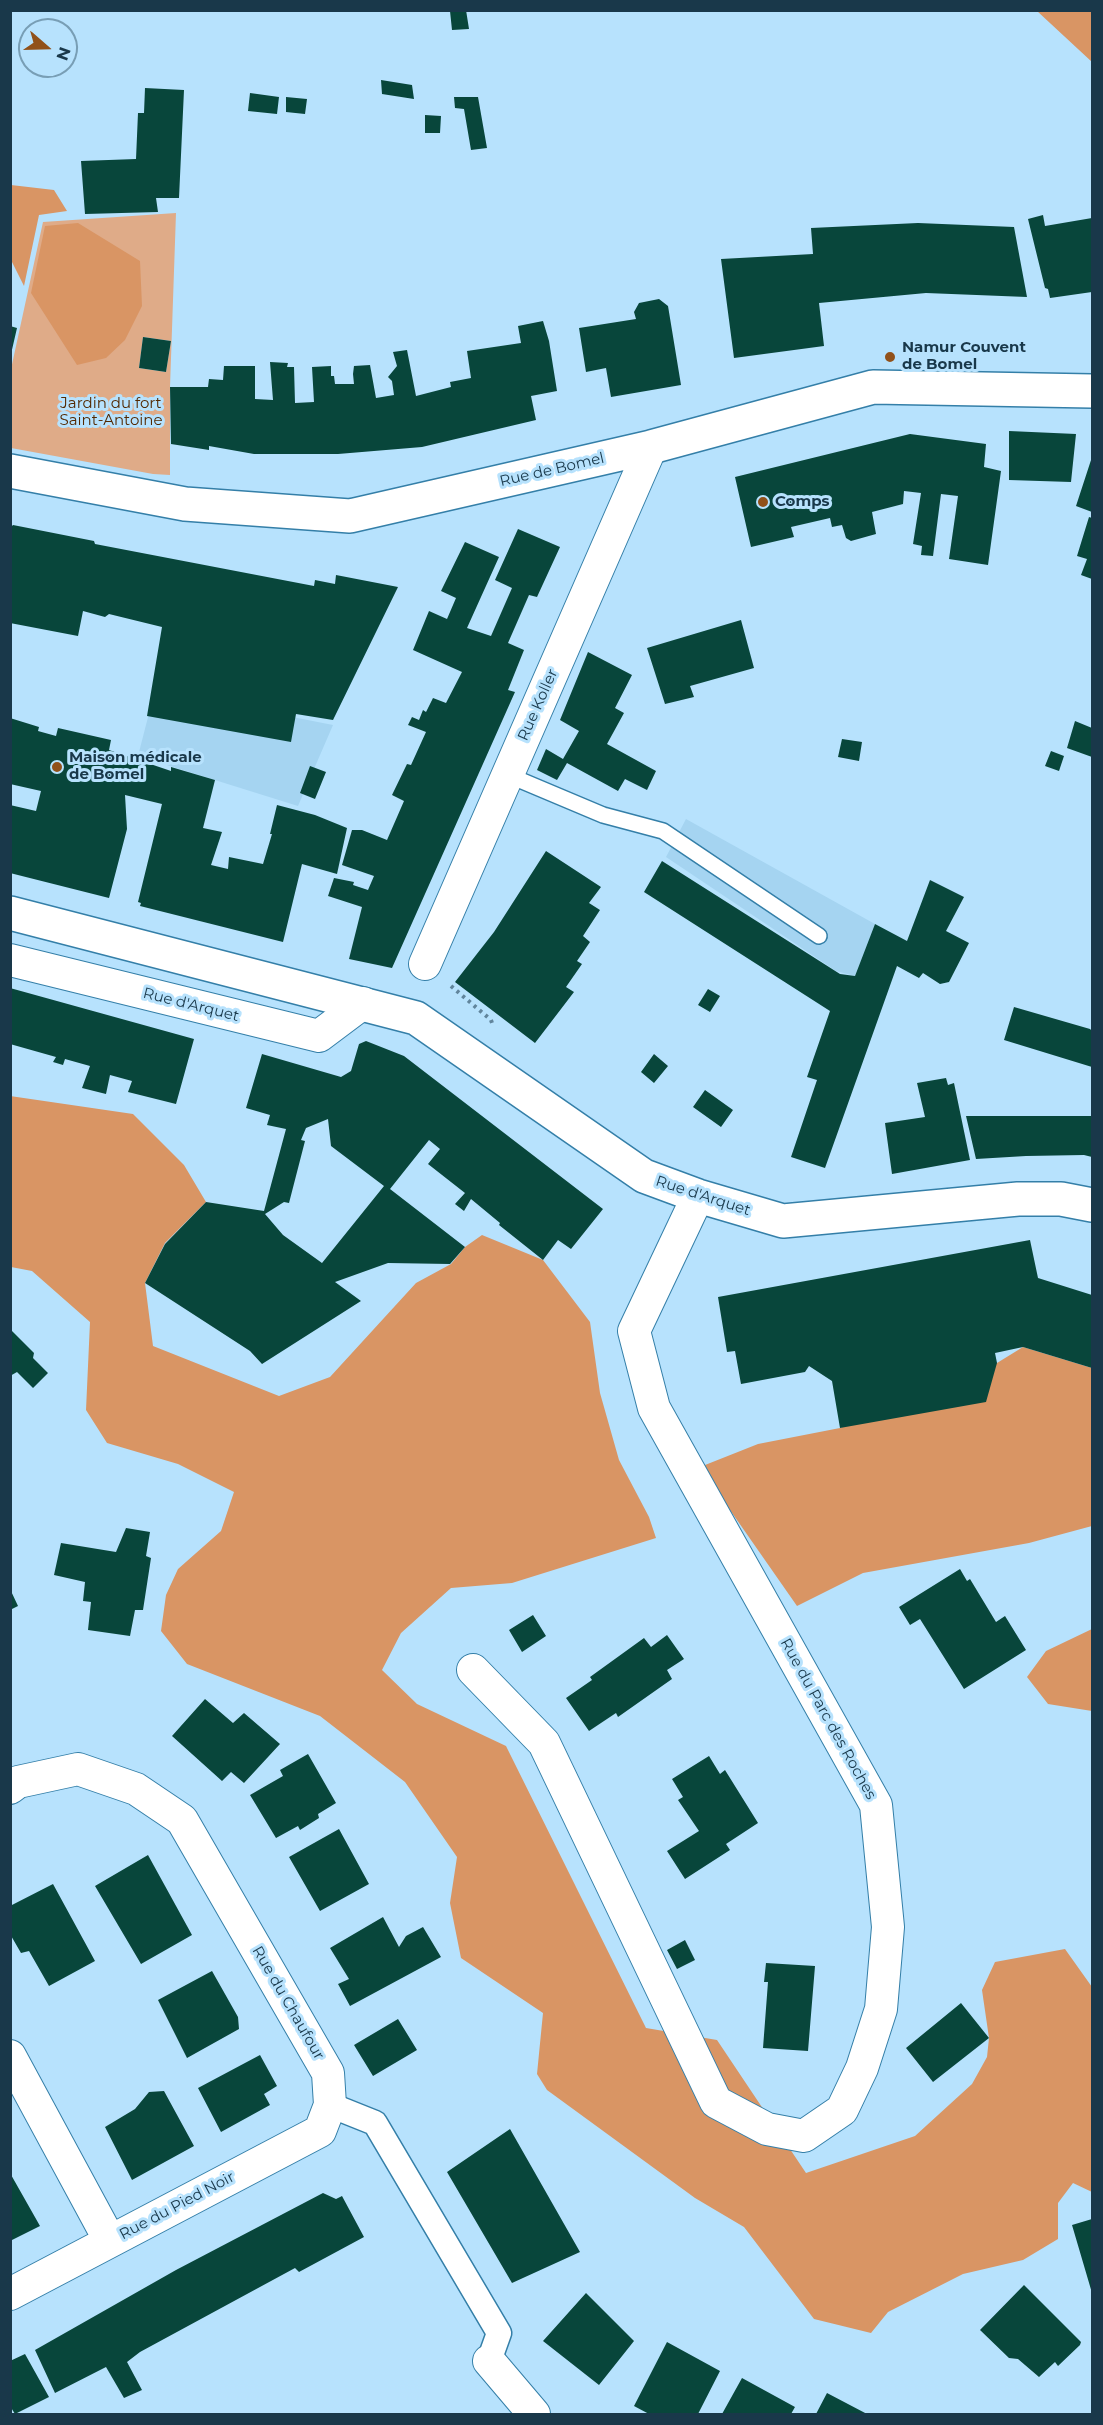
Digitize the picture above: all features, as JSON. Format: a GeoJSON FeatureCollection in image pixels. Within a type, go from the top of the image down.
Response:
{"type":"FeatureCollection","features":[{"type":"Feature","properties":{"kind":"street","name":"Rue de Bomel"},"geometry":{"type":"LineString","coordinates":[[10,471],[184,504],[350,516],[651,447],[873,387],[1092,391]]}},
{"type":"Feature","properties":{"kind":"street","name":"Rue Koller"},"geometry":{"type":"LineString","coordinates":[[425,964],[651,447]]}},
{"type":"Feature","properties":{"kind":"street","name":"Rue d'Arquet"},"geometry":{"type":"LineString","coordinates":[[10,913],[416,1018],[644,1176],[698,1196],[783,1221],[1018,1198],[1061,1199],[1092,1205]]}},
{"type":"Feature","properties":{"kind":"street","name":"Rue d'Arquet"},"geometry":{"type":"LineString","coordinates":[[10,960],[320,1036],[363,1003]]}},
{"type":"Feature","properties":{"kind":"street","name":"Rue du Parc des Roches"},"geometry":{"type":"LineString","coordinates":[[472,1670],[544,1743],[716,2102],[767,2129],[804,2136],[842,2110],[862,2068],[881,2009],[888,1927],[876,1805],[654,1408],[634,1331],[698,1196]]}},
{"type":"Feature","properties":{"kind":"street","name":"Rue du Chaufour"},"geometry":{"type":"LineString","coordinates":[[10,1788],[18,1782],[78,1769],[136,1790],[182,1820],[328,2073],[330,2106]]}},
{"type":"Feature","properties":{"kind":"street"},"geometry":{"type":"LineString","coordinates":[[10,2056],[110,2241]]}},
{"type":"Feature","properties":{"kind":"street","name":"Rue du Pied Noir"},"geometry":{"type":"LineString","coordinates":[[10,2294],[320,2131],[330,2106]]}},
{"type":"Feature","properties":{"kind":"street"},"geometry":{"type":"LineString","coordinates":[[330,2106],[375,2123],[499,2333],[489,2361],[534,2415]]}},
{"type":"Feature","properties":{"kind":"lane"},"geometry":{"type":"LineString","coordinates":[[508,775],[603,815],[663,831],[819,936]]}},
{"type":"Feature","properties":{"kind":"shaded area"},"geometry":{"type":"Polygon","coordinates":[[[1037,11],[1092,11],[1092,62],[1037,11]]]}},
{"type":"Feature","properties":{"kind":"shaded area"},"geometry":{"type":"Polygon","coordinates":[[[11,185],[54,190],[67,211],[39,215],[24,286],[11,260],[11,185]]]}},
{"type":"Feature","properties":{"kind":"shaded area"},"geometry":{"type":"Polygon","coordinates":[[[78,223],[140,261],[142,306],[125,340],[106,358],[77,365],[31,293],[45,226],[78,223]]]}},
{"type":"Feature","properties":{"kind":"shaded area"},"geometry":{"type":"Polygon","coordinates":[[[155,690],[333,725],[298,806],[138,756],[155,690]]]}},
{"type":"Feature","properties":{"kind":"shaded area"},"geometry":{"type":"Polygon","coordinates":[[[686,819],[875,924],[855,976],[836,971],[666,857],[686,819]]]}},
{"type":"Feature","properties":{"kind":"shaded area"},"geometry":{"type":"Polygon","coordinates":[[[10,1096],[133,1114],[184,1165],[206,1202],[165,1243],[145,1283],[153,1346],[279,1396],[330,1377],[416,1283],[451,1264],[465,1247],[482,1235],[543,1260],[590,1322],[600,1393],[619,1460],[649,1517],[656,1538],[512,1583],[451,1588],[401,1633],[382,1670],[417,1704],[506,1746],[646,2028],[717,2040],[806,2173],[915,2136],[972,2084],[987,2057],[989,2038],[982,1990],[995,1962],[1065,1949],[1092,1987],[1092,2192],[1073,2183],[1058,2203],[1058,2239],[1023,2260],[963,2274],[888,2312],[871,2333],[814,2319],[744,2227],[695,2198],[547,2090],[537,2074],[543,2013],[461,1958],[450,1903],[457,1857],[405,1782],[320,1716],[187,1664],[161,1631],[166,1595],[178,1569],[221,1531],[234,1492],[178,1464],[107,1443],[86,1410],[90,1322],[32,1271],[11,1267],[10,1096]]]}},
{"type":"Feature","properties":{"kind":"shaded area"},"geometry":{"type":"Polygon","coordinates":[[[1023,1347],[1092,1368],[1092,1526],[1029,1543],[863,1573],[797,1606],[700,1467],[758,1444],[840,1428],[997,1363],[1023,1347]]]}},
{"type":"Feature","properties":{"kind":"shaded area"},"geometry":{"type":"Polygon","coordinates":[[[1092,1629],[1092,1711],[1048,1704],[1027,1677],[1046,1651],[1092,1629]]]}},
{"type":"Feature","properties":{"kind":"green space","name":"Jardin du fort Saint-Antoine"},"geometry":{"type":"Polygon","coordinates":[[[176,213],[170,387],[170,475],[153,474],[11,448],[11,369],[43,222],[176,213]],[[143,337],[139,368],[166,372],[171,341],[143,337]]]}},
{"type":"Feature","properties":{"kind":"building"},"geometry":{"type":"Polygon","coordinates":[[[466,10],[469,29],[452,30],[450,11],[466,10]]]}},
{"type":"Feature","properties":{"kind":"building"},"geometry":{"type":"Polygon","coordinates":[[[381,80],[412,85],[414,99],[382,94],[381,80]]]}},
{"type":"Feature","properties":{"kind":"building"},"geometry":{"type":"Polygon","coordinates":[[[145,88],[184,90],[179,198],[156,198],[158,212],[85,214],[81,161],[136,159],[138,113],[144,113],[145,88]]]}},
{"type":"Feature","properties":{"kind":"building"},"geometry":{"type":"Polygon","coordinates":[[[250,93],[279,97],[277,114],[248,111],[250,93]]]}},
{"type":"Feature","properties":{"kind":"building"},"geometry":{"type":"Polygon","coordinates":[[[286,97],[307,99],[305,114],[286,112],[286,97]]]}},
{"type":"Feature","properties":{"kind":"building"},"geometry":{"type":"Polygon","coordinates":[[[454,97],[478,97],[487,148],[471,150],[464,109],[455,108],[454,97]]]}},
{"type":"Feature","properties":{"kind":"building"},"geometry":{"type":"Polygon","coordinates":[[[425,115],[441,116],[440,133],[425,133],[425,115]]]}},
{"type":"Feature","properties":{"kind":"building"},"geometry":{"type":"Polygon","coordinates":[[[1043,215],[1045,226],[1092,218],[1092,292],[1050,298],[1048,289],[1045,288],[1028,219],[1043,215]]]}},
{"type":"Feature","properties":{"kind":"building"},"geometry":{"type":"Polygon","coordinates":[[[918,223],[1014,227],[1027,297],[926,293],[819,303],[824,346],[734,358],[721,259],[813,254],[811,228],[918,223]]]}},
{"type":"Feature","properties":{"kind":"building"},"geometry":{"type":"Polygon","coordinates":[[[659,299],[668,306],[681,385],[611,397],[606,368],[586,372],[579,328],[636,319],[634,312],[639,303],[659,299]]]}},
{"type":"Feature","properties":{"kind":"building"},"geometry":{"type":"Polygon","coordinates":[[[543,321],[549,341],[557,391],[531,396],[536,420],[422,447],[338,454],[254,454],[209,446],[209,450],[171,444],[170,387],[208,387],[209,379],[223,380],[224,366],[255,366],[255,399],[273,400],[270,362],[288,363],[287,367],[294,367],[295,403],[314,402],[312,367],[331,366],[331,376],[334,376],[335,384],[354,384],[354,366],[370,365],[376,398],[394,395],[392,381],[388,377],[397,366],[393,352],[407,350],[416,396],[451,387],[450,382],[471,378],[467,351],[521,343],[518,326],[543,321]]]}},
{"type":"Feature","properties":{"kind":"building"},"geometry":{"type":"Polygon","coordinates":[[[10,326],[17,328],[11,354],[10,354],[10,326]]]}},
{"type":"Feature","properties":{"kind":"building"},"geometry":{"type":"Polygon","coordinates":[[[143,337],[171,341],[166,372],[139,368],[143,337]]]}},
{"type":"Feature","properties":{"kind":"building"},"geometry":{"type":"Polygon","coordinates":[[[1009,431],[1076,434],[1071,482],[1009,480],[1009,431]]]}},
{"type":"Feature","properties":{"kind":"building"},"geometry":{"type":"Polygon","coordinates":[[[910,434],[986,444],[984,467],[1001,471],[988,565],[949,559],[958,496],[941,494],[933,556],[921,555],[922,546],[913,544],[921,493],[904,491],[903,504],[872,512],[876,534],[851,541],[846,538],[842,525],[832,527],[830,518],[791,527],[794,537],[751,547],[735,477],[910,434]]]}},
{"type":"Feature","properties":{"kind":"building"},"geometry":{"type":"Polygon","coordinates":[[[1092,457],[1092,512],[1076,506],[1092,457]]]}},
{"type":"Feature","properties":{"kind":"building"},"geometry":{"type":"Polygon","coordinates":[[[1089,517],[1092,518],[1092,579],[1081,575],[1087,559],[1077,556],[1089,517]]]}},
{"type":"Feature","properties":{"kind":"building"},"geometry":{"type":"Polygon","coordinates":[[[13,525],[94,541],[95,544],[314,586],[315,580],[335,584],[336,575],[398,587],[333,720],[296,714],[291,742],[147,716],[162,627],[109,614],[105,617],[83,611],[78,636],[10,623],[10,528],[13,525]]]}},
{"type":"Feature","properties":{"kind":"building"},"geometry":{"type":"Polygon","coordinates":[[[518,529],[560,547],[537,597],[529,595],[508,643],[524,650],[508,690],[515,692],[392,968],[349,959],[362,907],[328,896],[334,878],[354,882],[353,885],[368,890],[374,876],[342,865],[352,830],[362,830],[387,840],[404,801],[392,795],[407,764],[411,765],[426,732],[408,725],[412,717],[419,720],[423,710],[426,712],[433,698],[446,703],[462,672],[413,650],[429,611],[447,619],[456,598],[441,591],[465,542],[499,557],[467,628],[491,636],[512,588],[495,580],[518,529]]]}},
{"type":"Feature","properties":{"kind":"building"},"geometry":{"type":"Polygon","coordinates":[[[741,620],[754,668],[690,686],[694,697],[665,704],[647,648],[741,620]]]}},
{"type":"Feature","properties":{"kind":"building"},"geometry":{"type":"Polygon","coordinates":[[[588,652],[632,675],[615,708],[624,713],[607,744],[656,771],[647,790],[625,779],[618,791],[567,763],[557,780],[537,770],[546,749],[563,759],[579,731],[560,720],[588,652]]]}},
{"type":"Feature","properties":{"kind":"building"},"geometry":{"type":"Polygon","coordinates":[[[10,718],[39,727],[38,731],[56,736],[58,728],[111,740],[109,750],[171,771],[171,767],[215,780],[203,828],[222,832],[211,865],[228,869],[229,857],[263,864],[272,834],[270,834],[277,805],[315,815],[347,828],[337,874],[302,864],[283,942],[140,906],[141,903],[138,902],[162,804],[125,795],[127,829],[109,898],[10,873],[10,805],[36,811],[41,791],[10,784],[10,718]]]}},
{"type":"Feature","properties":{"kind":"building"},"geometry":{"type":"Polygon","coordinates":[[[1075,721],[1092,728],[1092,757],[1067,748],[1075,721]]]}},
{"type":"Feature","properties":{"kind":"building"},"geometry":{"type":"Polygon","coordinates":[[[842,739],[862,742],[859,761],[838,757],[842,739]]]}},
{"type":"Feature","properties":{"kind":"building"},"geometry":{"type":"Polygon","coordinates":[[[1051,751],[1064,756],[1059,771],[1045,766],[1051,751]]]}},
{"type":"Feature","properties":{"kind":"building"},"geometry":{"type":"Polygon","coordinates":[[[310,766],[326,772],[315,799],[300,793],[310,766]]]}},
{"type":"Feature","properties":{"kind":"building"},"geometry":{"type":"Polygon","coordinates":[[[546,851],[601,887],[589,903],[600,910],[583,936],[590,942],[577,961],[582,964],[566,987],[574,992],[535,1043],[455,982],[494,932],[546,851]]]}},
{"type":"Feature","properties":{"kind":"building"},"geometry":{"type":"Polygon","coordinates":[[[662,861],[840,974],[855,976],[875,924],[907,941],[930,880],[964,897],[946,931],[969,943],[949,982],[940,984],[923,973],[919,978],[897,966],[825,1168],[791,1157],[817,1080],[807,1077],[830,1011],[644,892],[662,861]]]}},
{"type":"Feature","properties":{"kind":"building"},"geometry":{"type":"Polygon","coordinates":[[[10,988],[194,1039],[176,1104],[128,1092],[132,1081],[110,1075],[106,1094],[82,1088],[90,1066],[65,1059],[63,1065],[53,1062],[56,1057],[10,1044],[10,988]]]}},
{"type":"Feature","properties":{"kind":"building"},"geometry":{"type":"Polygon","coordinates":[[[708,989],[720,996],[710,1012],[698,1005],[708,989]]]}},
{"type":"Feature","properties":{"kind":"building"},"geometry":{"type":"Polygon","coordinates":[[[1014,1007],[1090,1029],[1092,1031],[1092,1067],[1004,1040],[1014,1007]]]}},
{"type":"Feature","properties":{"kind":"building"},"geometry":{"type":"Polygon","coordinates":[[[366,1041],[404,1056],[603,1209],[571,1249],[558,1240],[543,1260],[471,1199],[464,1211],[455,1204],[465,1193],[428,1164],[440,1149],[429,1140],[390,1189],[465,1247],[450,1264],[388,1263],[335,1282],[361,1301],[262,1364],[250,1351],[145,1283],[165,1244],[206,1202],[264,1211],[286,1129],[267,1125],[270,1115],[246,1108],[262,1054],[341,1077],[351,1071],[359,1044],[366,1041]],[[328,1119],[306,1128],[301,1140],[305,1141],[289,1203],[284,1202],[265,1214],[283,1235],[322,1263],[384,1186],[331,1146],[328,1119]]]}},
{"type":"Feature","properties":{"kind":"building"},"geometry":{"type":"Polygon","coordinates":[[[654,1054],[668,1066],[654,1083],[641,1072],[654,1054]]]}},
{"type":"Feature","properties":{"kind":"building"},"geometry":{"type":"Polygon","coordinates":[[[946,1078],[948,1085],[954,1083],[970,1160],[892,1174],[885,1123],[925,1117],[917,1083],[946,1078]]]}},
{"type":"Feature","properties":{"kind":"building"},"geometry":{"type":"Polygon","coordinates":[[[705,1090],[733,1110],[721,1127],[693,1107],[705,1090]]]}},
{"type":"Feature","properties":{"kind":"building"},"geometry":{"type":"Polygon","coordinates":[[[966,1116],[1092,1116],[1092,1157],[1084,1155],[1026,1156],[976,1159],[966,1116]]]}},
{"type":"Feature","properties":{"kind":"building"},"geometry":{"type":"Polygon","coordinates":[[[1030,1240],[1038,1278],[1092,1295],[1092,1368],[1023,1347],[995,1353],[997,1363],[986,1402],[840,1428],[832,1381],[809,1366],[805,1372],[741,1384],[735,1351],[727,1352],[718,1297],[1030,1240]]]}},
{"type":"Feature","properties":{"kind":"building"},"geometry":{"type":"Polygon","coordinates":[[[10,1329],[34,1353],[33,1358],[48,1373],[33,1388],[17,1372],[10,1376],[10,1329]]]}},
{"type":"Feature","properties":{"kind":"building"},"geometry":{"type":"Polygon","coordinates":[[[126,1528],[150,1532],[146,1556],[151,1558],[143,1610],[135,1610],[130,1636],[88,1630],[91,1602],[83,1601],[85,1582],[54,1575],[61,1543],[116,1552],[126,1528]]]}},
{"type":"Feature","properties":{"kind":"building"},"geometry":{"type":"Polygon","coordinates":[[[960,1569],[967,1581],[970,1579],[996,1622],[1005,1616],[1026,1650],[964,1689],[920,1619],[910,1625],[899,1607],[960,1569]]]}},
{"type":"Feature","properties":{"kind":"building"},"geometry":{"type":"Polygon","coordinates":[[[10,1589],[18,1606],[10,1610],[10,1589]]]}},
{"type":"Feature","properties":{"kind":"building"},"geometry":{"type":"Polygon","coordinates":[[[533,1615],[546,1636],[522,1652],[509,1630],[533,1615]]]}},
{"type":"Feature","properties":{"kind":"building"},"geometry":{"type":"Polygon","coordinates":[[[667,1635],[684,1659],[667,1670],[672,1679],[618,1717],[616,1713],[589,1731],[566,1698],[592,1680],[590,1677],[644,1638],[651,1647],[667,1635]]]}},
{"type":"Feature","properties":{"kind":"building"},"geometry":{"type":"Polygon","coordinates":[[[205,1699],[233,1723],[244,1713],[280,1744],[244,1783],[231,1772],[222,1781],[172,1736],[205,1699]]]}},
{"type":"Feature","properties":{"kind":"building"},"geometry":{"type":"Polygon","coordinates":[[[308,1754],[336,1803],[318,1814],[319,1818],[300,1830],[298,1826],[276,1838],[250,1795],[283,1776],[280,1770],[308,1754]]]}},
{"type":"Feature","properties":{"kind":"building"},"geometry":{"type":"Polygon","coordinates":[[[709,1756],[720,1774],[725,1770],[758,1823],[726,1844],[730,1850],[685,1879],[667,1851],[699,1831],[678,1800],[683,1797],[672,1779],[709,1756]]]}},
{"type":"Feature","properties":{"kind":"building"},"geometry":{"type":"Polygon","coordinates":[[[339,1829],[369,1884],[320,1911],[289,1857],[339,1829]]]}},
{"type":"Feature","properties":{"kind":"building"},"geometry":{"type":"Polygon","coordinates":[[[148,1855],[192,1935],[141,1964],[95,1886],[148,1855]]]}},
{"type":"Feature","properties":{"kind":"building"},"geometry":{"type":"Polygon","coordinates":[[[53,1884],[95,1961],[49,1986],[29,1951],[21,1953],[10,1934],[10,1906],[53,1884]]]}},
{"type":"Feature","properties":{"kind":"building"},"geometry":{"type":"Polygon","coordinates":[[[383,1917],[399,1947],[406,1936],[423,1927],[441,1957],[350,2006],[338,1984],[349,1979],[330,1948],[383,1917]]]}},
{"type":"Feature","properties":{"kind":"building"},"geometry":{"type":"Polygon","coordinates":[[[685,1940],[695,1960],[677,1969],[667,1950],[685,1940]]]}},
{"type":"Feature","properties":{"kind":"building"},"geometry":{"type":"Polygon","coordinates":[[[766,1963],[815,1966],[808,2051],[763,2048],[768,1982],[764,1982],[766,1963]]]}},
{"type":"Feature","properties":{"kind":"building"},"geometry":{"type":"Polygon","coordinates":[[[212,1971],[238,2017],[239,2029],[187,2058],[158,2000],[212,1971]]]}},
{"type":"Feature","properties":{"kind":"building"},"geometry":{"type":"Polygon","coordinates":[[[961,2003],[989,2038],[933,2082],[906,2048],[961,2003]]]}},
{"type":"Feature","properties":{"kind":"building"},"geometry":{"type":"Polygon","coordinates":[[[398,2019],[417,2050],[373,2076],[354,2045],[398,2019]]]}},
{"type":"Feature","properties":{"kind":"building"},"geometry":{"type":"Polygon","coordinates":[[[260,2055],[277,2086],[264,2094],[270,2105],[221,2132],[198,2088],[260,2055]]]}},
{"type":"Feature","properties":{"kind":"building"},"geometry":{"type":"Polygon","coordinates":[[[164,2091],[194,2146],[132,2180],[105,2127],[135,2109],[149,2092],[164,2091]]]}},
{"type":"Feature","properties":{"kind":"building"},"geometry":{"type":"Polygon","coordinates":[[[510,2129],[580,2252],[512,2283],[447,2172],[510,2129]]]}},
{"type":"Feature","properties":{"kind":"building"},"geometry":{"type":"Polygon","coordinates":[[[10,2173],[40,2226],[10,2241],[10,2173]]]}},
{"type":"Feature","properties":{"kind":"building"},"geometry":{"type":"Polygon","coordinates":[[[323,2193],[336,2199],[342,2196],[364,2237],[299,2272],[295,2268],[140,2352],[127,2362],[142,2390],[124,2398],[106,2367],[55,2393],[35,2350],[176,2270],[323,2193]]]}},
{"type":"Feature","properties":{"kind":"building"},"geometry":{"type":"Polygon","coordinates":[[[1092,2219],[1092,2293],[1072,2225],[1092,2219]]]}},
{"type":"Feature","properties":{"kind":"building"},"geometry":{"type":"Polygon","coordinates":[[[1024,2285],[1081,2342],[1058,2366],[1055,2362],[1039,2377],[1018,2359],[1009,2358],[980,2330],[1024,2285]]]}},
{"type":"Feature","properties":{"kind":"building"},"geometry":{"type":"Polygon","coordinates":[[[586,2293],[634,2341],[599,2385],[543,2341],[586,2293]]]}},
{"type":"Feature","properties":{"kind":"building"},"geometry":{"type":"Polygon","coordinates":[[[667,2342],[720,2371],[698,2414],[649,2414],[634,2406],[667,2342]]]}},
{"type":"Feature","properties":{"kind":"building"},"geometry":{"type":"Polygon","coordinates":[[[25,2354],[49,2397],[15,2414],[10,2406],[10,2361],[25,2354]]]}},
{"type":"Feature","properties":{"kind":"building"},"geometry":{"type":"Polygon","coordinates":[[[742,2378],[795,2407],[791,2414],[722,2414],[742,2378]]]}},
{"type":"Feature","properties":{"kind":"building"},"geometry":{"type":"Polygon","coordinates":[[[827,2393],[867,2414],[816,2414],[827,2393]]]}},
{"type":"Feature","properties":{"kind":"place","name":"Namur Couvent de Bomel"},"geometry":{"type":"Point","coordinates":[890,357]}},
{"type":"Feature","properties":{"kind":"place","name":"Comps"},"geometry":{"type":"Point","coordinates":[763,502]}},
{"type":"Feature","properties":{"kind":"place","name":"Maison médicale de Bomel"},"geometry":{"type":"Point","coordinates":[57,767]}}]}
